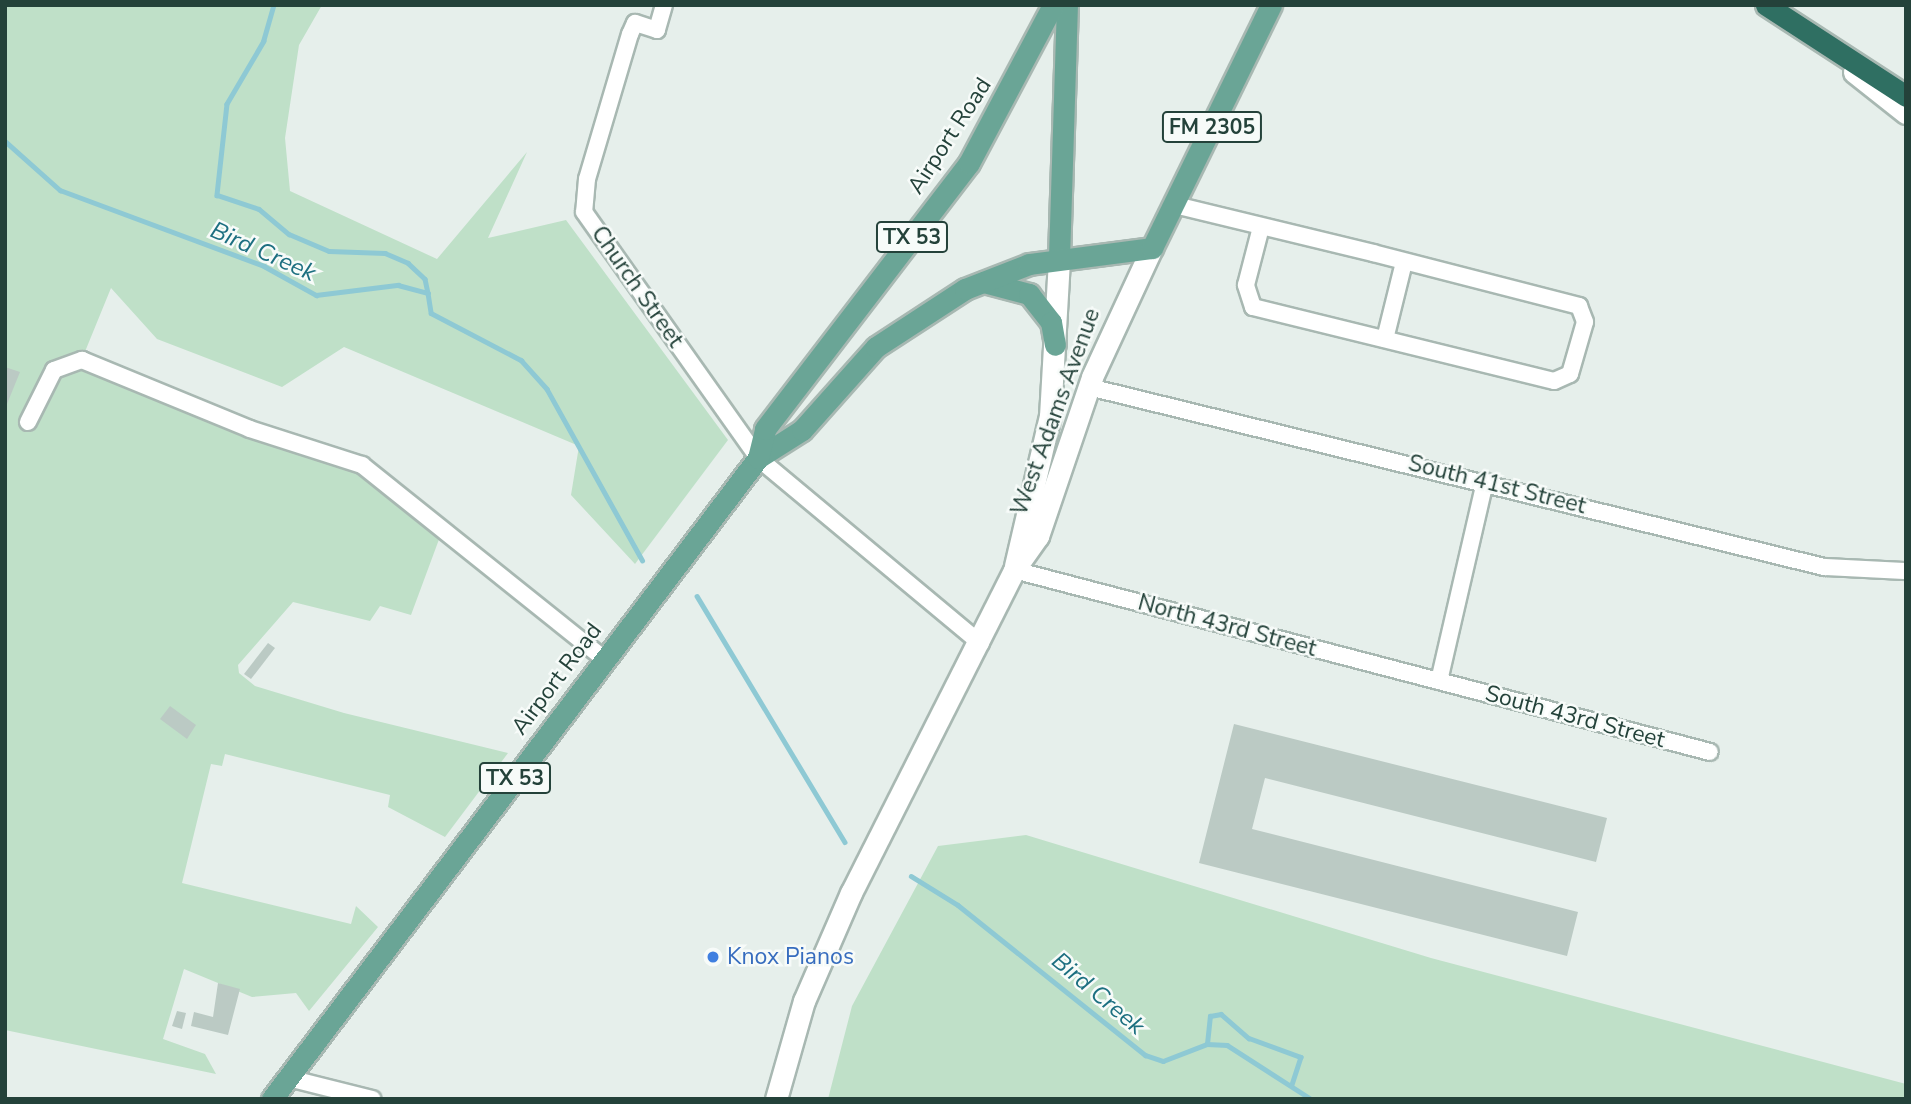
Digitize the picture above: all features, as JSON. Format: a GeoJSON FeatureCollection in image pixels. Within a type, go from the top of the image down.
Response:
{"type":"FeatureCollection","features":[{"type":"Feature","properties":{"kind":"highway"},"geometry":{"type":"LineString","coordinates":[[1766,5],[1906,96]]}},
{"type":"Feature","properties":{"kind":"main road","name":"Airport Road"},"geometry":{"type":"LineString","coordinates":[[758,458],[765,429],[969,163],[1053,5]]}},
{"type":"Feature","properties":{"kind":"main road"},"geometry":{"type":"LineString","coordinates":[[1059,258],[1067,5]]}},
{"type":"Feature","properties":{"kind":"main road","name":"West Adams Avenue"},"geometry":{"type":"LineString","coordinates":[[776,1099],[804,1001],[857,879],[981,643],[1014,570],[1051,507],[1089,387],[1152,248],[1270,5]]}},
{"type":"Feature","properties":{"kind":"main road"},"geometry":{"type":"LineString","coordinates":[[1766,5],[1906,113]]}},
{"type":"Feature","properties":{"kind":"main road","name":"Airport Road"},"geometry":{"type":"LineString","coordinates":[[272,1099],[758,458],[802,430],[876,346],[978,283],[1059,258],[1152,248]]}},
{"type":"Feature","properties":{"kind":"main road","name":"West Adams Avenue"},"geometry":{"type":"LineString","coordinates":[[1014,570],[1050,416],[1059,258]]}},
{"type":"Feature","properties":{"kind":"main road"},"geometry":{"type":"LineString","coordinates":[[978,283],[999,282],[1029,294],[1045,312],[1055,345]]}},
{"type":"Feature","properties":{"kind":"street","name":"Church Street"},"geometry":{"type":"LineString","coordinates":[[664,5],[657,30],[635,23],[630,34],[587,179],[584,212],[758,458]]}},
{"type":"Feature","properties":{"kind":"street"},"geometry":{"type":"LineString","coordinates":[[1175,205],[1578,306],[1585,322],[1564,380],[1253,307],[1246,285],[1261,227]]}},
{"type":"Feature","properties":{"kind":"street"},"geometry":{"type":"LineString","coordinates":[[1385,339],[1404,262]]}},
{"type":"Feature","properties":{"kind":"street"},"geometry":{"type":"LineString","coordinates":[[28,422],[54,370],[82,360],[250,429],[362,465],[605,660]]}},
{"type":"Feature","properties":{"kind":"street","name":"South 41st Street"},"geometry":{"type":"LineString","coordinates":[[1089,387],[1485,481],[1824,567],[1906,571]]}},
{"type":"Feature","properties":{"kind":"street"},"geometry":{"type":"LineString","coordinates":[[758,458],[981,643]]}},
{"type":"Feature","properties":{"kind":"street"},"geometry":{"type":"LineString","coordinates":[[1439,681],[1485,481]]}},
{"type":"Feature","properties":{"kind":"street","name":"North 43rd Street"},"geometry":{"type":"LineString","coordinates":[[1014,570],[1439,681]]}},
{"type":"Feature","properties":{"kind":"street","name":"South 43rd Street"},"geometry":{"type":"LineString","coordinates":[[1439,681],[1710,752]]}},
{"type":"Feature","properties":{"kind":"street"},"geometry":{"type":"LineString","coordinates":[[288,1078],[372,1099]]}},
{"type":"Feature","properties":{"kind":"green space"},"geometry":{"type":"Polygon","coordinates":[[[5,5],[322,5],[299,45],[285,138],[290,191],[437,259],[527,152],[488,238],[566,220],[728,440],[635,564],[571,495],[579,446],[344,347],[282,387],[157,339],[111,288],[82,359],[362,465],[441,534],[411,615],[380,606],[370,621],[293,602],[238,665],[239,673],[255,686],[344,713],[508,753],[445,837],[388,807],[390,795],[225,754],[222,766],[211,764],[182,883],[351,924],[356,906],[378,927],[309,1011],[296,993],[252,997],[184,969],[163,1039],[205,1054],[216,1074],[5,1030],[5,5]]]}},
{"type":"Feature","properties":{"kind":"green space"},"geometry":{"type":"Polygon","coordinates":[[[1026,835],[1431,958],[1906,1084],[1906,1099],[828,1099],[852,1006],[938,846],[1026,835]]]}},
{"type":"Feature","properties":{"kind":"building"},"geometry":{"type":"Polygon","coordinates":[[[5,367],[20,372],[5,409],[5,367]]]}},
{"type":"Feature","properties":{"kind":"building"},"geometry":{"type":"Polygon","coordinates":[[[268,643],[275,648],[251,679],[244,674],[268,643]]]}},
{"type":"Feature","properties":{"kind":"building"},"geometry":{"type":"Polygon","coordinates":[[[170,706],[196,725],[187,739],[160,719],[170,706]]]}},
{"type":"Feature","properties":{"kind":"building"},"geometry":{"type":"Polygon","coordinates":[[[1234,724],[1607,818],[1596,862],[1265,778],[1252,829],[1578,912],[1567,956],[1199,863],[1234,724]]]}},
{"type":"Feature","properties":{"kind":"building"},"geometry":{"type":"Polygon","coordinates":[[[218,983],[240,989],[228,1035],[191,1026],[194,1012],[213,1017],[218,983]]]}},
{"type":"Feature","properties":{"kind":"building"},"geometry":{"type":"Polygon","coordinates":[[[177,1011],[186,1013],[182,1029],[172,1026],[177,1011]]]}},
{"type":"Feature","properties":{"kind":"waterway"},"geometry":{"type":"LineString","coordinates":[[274,5],[264,41],[227,104],[217,195],[259,209],[289,234],[329,251],[385,253],[408,263],[425,279],[428,293]]}},
{"type":"Feature","properties":{"kind":"waterway","name":"Bird Creek"},"geometry":{"type":"LineString","coordinates":[[5,141],[60,190],[264,266],[316,295],[398,285],[428,293],[431,313],[521,360],[547,389],[642,560]]}},
{"type":"Feature","properties":{"kind":"waterway","name":"Bird Creek"},"geometry":{"type":"LineString","coordinates":[[697,596],[845,842]]}},
{"type":"Feature","properties":{"kind":"waterway","name":"Bird Creek"},"geometry":{"type":"LineString","coordinates":[[911,876],[958,905],[1145,1055],[1163,1061],[1207,1044],[1227,1045],[1311,1099]]}},
{"type":"Feature","properties":{"kind":"waterway"},"geometry":{"type":"LineString","coordinates":[[1207,1044],[1210,1016],[1221,1014],[1249,1038],[1301,1057],[1292,1085]]}},
{"type":"Feature","properties":{"kind":"place","name":"Knox Pianos"},"geometry":{"type":"Point","coordinates":[713,957]}}]}
